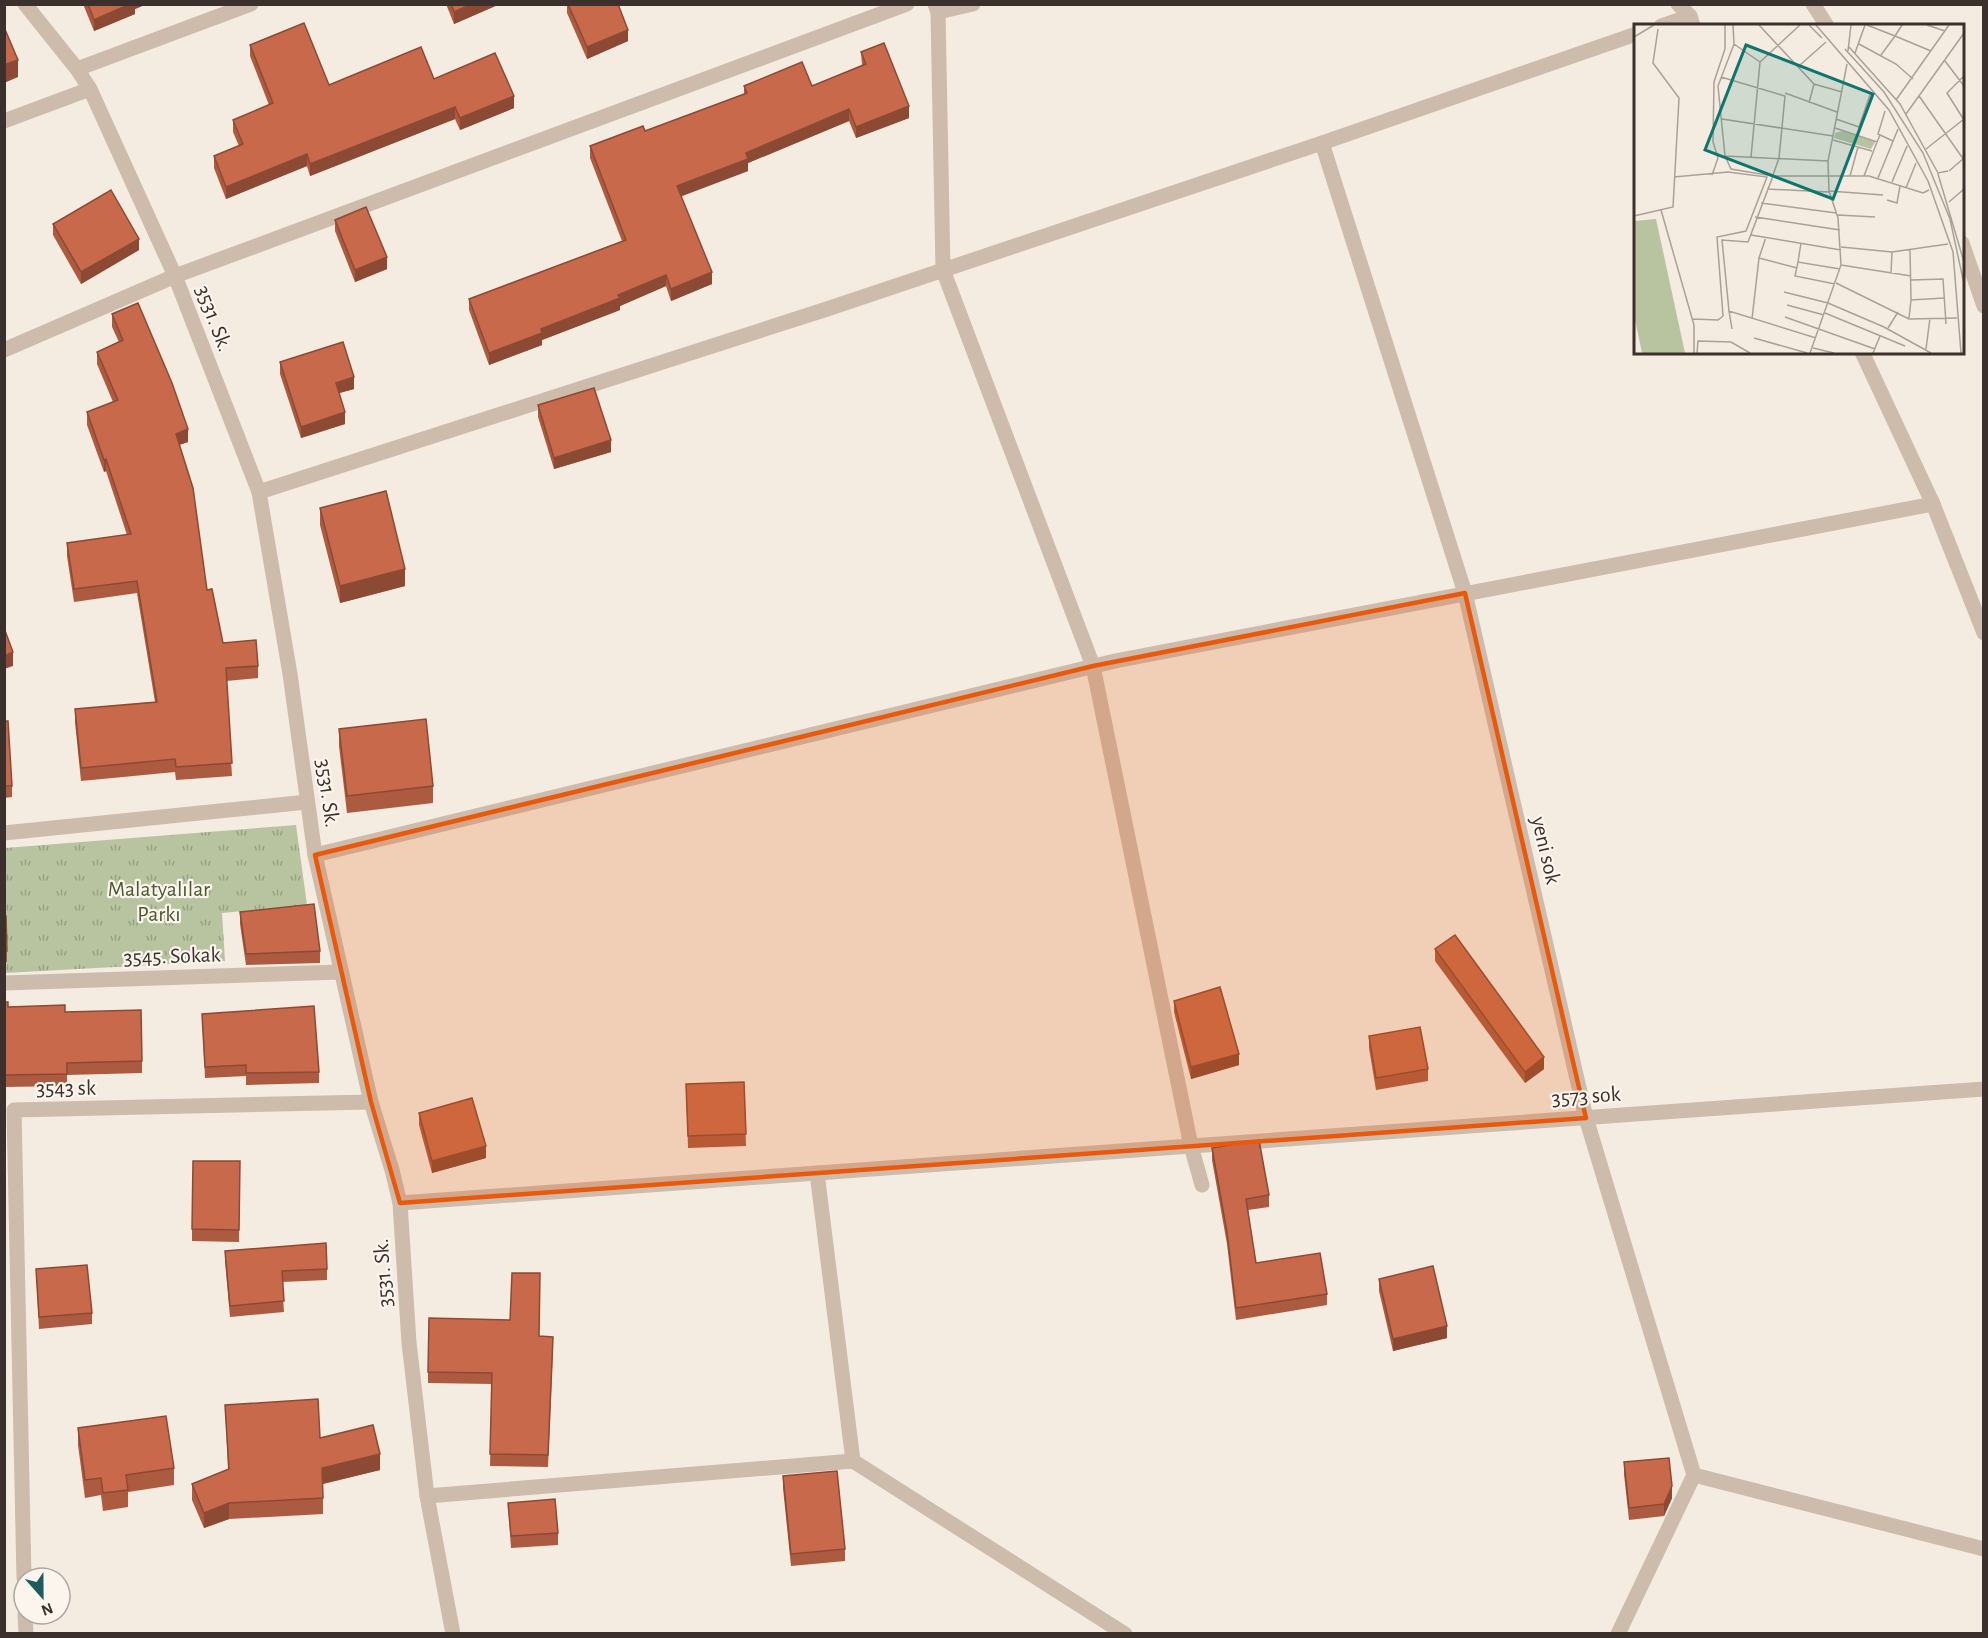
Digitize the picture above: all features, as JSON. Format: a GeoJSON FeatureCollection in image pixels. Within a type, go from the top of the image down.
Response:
{"type":"FeatureCollection","features":[{"type":"Feature","properties":{"kind":"street","name":"3531. Sk."},"geometry":{"type":"LineString","coordinates":[[25,4],[77,69],[90,89],[175,276],[259,492],[290,674],[315,855],[371,1102],[400,1203],[409,1343],[427,1496],[453,1634]]}},
{"type":"Feature","properties":{"kind":"street"},"geometry":{"type":"LineString","coordinates":[[77,69],[250,4]]}},
{"type":"Feature","properties":{"kind":"street"},"geometry":{"type":"LineString","coordinates":[[4,350],[175,276],[907,4]]}},
{"type":"Feature","properties":{"kind":"street"},"geometry":{"type":"LineString","coordinates":[[973,4],[937,8],[943,270],[1093,666],[1191,1146],[1202,1185]]}},
{"type":"Feature","properties":{"kind":"street"},"geometry":{"type":"LineString","coordinates":[[1678,4],[1692,21]]}},
{"type":"Feature","properties":{"kind":"street"},"geometry":{"type":"LineString","coordinates":[[1813,4],[1826,24]]}},
{"type":"Feature","properties":{"kind":"street"},"geometry":{"type":"LineString","coordinates":[[1673,24],[1692,21]]}},
{"type":"Feature","properties":{"kind":"street"},"geometry":{"type":"LineString","coordinates":[[259,492],[943,270],[1323,143],[1634,34]]}},
{"type":"Feature","properties":{"kind":"street"},"geometry":{"type":"LineString","coordinates":[[4,121],[90,89]]}},
{"type":"Feature","properties":{"kind":"street","name":"yeni sok"},"geometry":{"type":"LineString","coordinates":[[1323,143],[1464,593],[1586,1118],[1694,1475]]}},
{"type":"Feature","properties":{"kind":"street"},"geometry":{"type":"LineString","coordinates":[[1964,249],[1983,306]]}},
{"type":"Feature","properties":{"kind":"street"},"geometry":{"type":"LineString","coordinates":[[1863,354],[1932,504],[1983,633]]}},
{"type":"Feature","properties":{"kind":"street"},"geometry":{"type":"LineString","coordinates":[[315,855],[1093,666],[1932,504]]}},
{"type":"Feature","properties":{"kind":"street"},"geometry":{"type":"LineString","coordinates":[[4,833],[307,802]]}},
{"type":"Feature","properties":{"kind":"street","name":"3545. Sokak"},"geometry":{"type":"LineString","coordinates":[[4,983],[341,972]]}},
{"type":"Feature","properties":{"kind":"street","name":"3573 sok"},"geometry":{"type":"LineString","coordinates":[[400,1203],[1983,1089]]}},
{"type":"Feature","properties":{"kind":"street","name":"3543 sk"},"geometry":{"type":"LineString","coordinates":[[24,1566],[14,1110],[371,1102]]}},
{"type":"Feature","properties":{"kind":"street"},"geometry":{"type":"LineString","coordinates":[[817,1173],[853,1461]]}},
{"type":"Feature","properties":{"kind":"street"},"geometry":{"type":"LineString","coordinates":[[427,1496],[853,1461],[1125,1634]]}},
{"type":"Feature","properties":{"kind":"street"},"geometry":{"type":"LineString","coordinates":[[1618,1634],[1694,1475],[1983,1549]]}},
{"type":"Feature","properties":{"kind":"highlighted area"},"geometry":{"type":"Polygon","coordinates":[[[1465,593],[1586,1118],[400,1203],[371,1102],[315,855],[1093,666],[1465,593]]]}},
{"type":"Feature","properties":{"kind":"green space","name":"Malatyalılar Parkı"},"geometry":{"type":"Polygon","coordinates":[[[296,825],[307,905],[222,913],[225,961],[5,973],[5,848],[296,825]]]}},
{"type":"Feature","properties":{"kind":"building"},"geometry":{"type":"Polygon","coordinates":[[[88,4],[130,4],[94,20],[88,4]]]}},
{"type":"Feature","properties":{"kind":"building"},"geometry":{"type":"Polygon","coordinates":[[[451,4],[472,4],[454,12],[451,4]]]}},
{"type":"Feature","properties":{"kind":"building"},"geometry":{"type":"Polygon","coordinates":[[[568,4],[618,4],[628,30],[587,47],[568,4]]]}},
{"type":"Feature","properties":{"kind":"building"},"geometry":{"type":"Polygon","coordinates":[[[304,23],[329,85],[421,47],[434,79],[495,53],[514,96],[460,118],[455,107],[310,164],[307,154],[226,187],[214,156],[243,144],[233,120],[273,103],[250,45],[304,23]]]}},
{"type":"Feature","properties":{"kind":"building"},"geometry":{"type":"Polygon","coordinates":[[[4,27],[18,60],[4,65],[4,27]]]}},
{"type":"Feature","properties":{"kind":"building"},"geometry":{"type":"Polygon","coordinates":[[[884,43],[909,106],[856,127],[849,109],[746,153],[748,159],[677,186],[712,272],[671,289],[666,275],[618,295],[620,298],[541,329],[542,333],[489,353],[469,299],[626,240],[590,146],[643,126],[645,131],[747,93],[744,86],[802,62],[812,86],[866,64],[861,52],[884,43]]]}},
{"type":"Feature","properties":{"kind":"building"},"geometry":{"type":"Polygon","coordinates":[[[111,190],[139,239],[81,272],[53,224],[111,190]]]}},
{"type":"Feature","properties":{"kind":"building"},"geometry":{"type":"Polygon","coordinates":[[[366,207],[387,257],[355,270],[335,220],[366,207]]]}},
{"type":"Feature","properties":{"kind":"building"},"geometry":{"type":"Polygon","coordinates":[[[138,303],[172,383],[188,429],[176,434],[193,488],[207,590],[212,589],[223,643],[256,640],[258,666],[226,668],[232,763],[176,767],[175,759],[81,768],[75,709],[157,702],[137,581],[74,589],[67,543],[131,534],[106,459],[104,460],[87,412],[118,400],[97,352],[123,340],[112,314],[138,303]]]}},
{"type":"Feature","properties":{"kind":"building"},"geometry":{"type":"Polygon","coordinates":[[[343,342],[354,377],[336,383],[345,412],[301,427],[280,362],[343,342]]]}},
{"type":"Feature","properties":{"kind":"building"},"geometry":{"type":"Polygon","coordinates":[[[594,388],[611,440],[554,458],[538,405],[594,388]]]}},
{"type":"Feature","properties":{"kind":"building"},"geometry":{"type":"Polygon","coordinates":[[[386,491],[405,569],[340,586],[320,508],[386,491]]]}},
{"type":"Feature","properties":{"kind":"building"},"geometry":{"type":"Polygon","coordinates":[[[4,628],[13,652],[4,656],[4,628]]]}},
{"type":"Feature","properties":{"kind":"building"},"geometry":{"type":"Polygon","coordinates":[[[426,719],[433,786],[347,796],[339,729],[426,719]]]}},
{"type":"Feature","properties":{"kind":"building"},"geometry":{"type":"Polygon","coordinates":[[[4,721],[8,721],[12,786],[4,786],[4,721]]]}},
{"type":"Feature","properties":{"kind":"building"},"geometry":{"type":"Polygon","coordinates":[[[314,904],[320,951],[246,954],[240,912],[314,904]]]}},
{"type":"Feature","properties":{"kind":"building"},"geometry":{"type":"Polygon","coordinates":[[[4,916],[6,916],[7,951],[4,951],[4,916]]]}},
{"type":"Feature","properties":{"kind":"building"},"geometry":{"type":"Polygon","coordinates":[[[1455,935],[1544,1057],[1525,1072],[1435,949],[1455,935]]]}},
{"type":"Feature","properties":{"kind":"building"},"geometry":{"type":"Polygon","coordinates":[[[1220,987],[1239,1054],[1191,1067],[1174,1001],[1220,987]]]}},
{"type":"Feature","properties":{"kind":"building"},"geometry":{"type":"Polygon","coordinates":[[[4,1002],[8,1002],[8,1007],[65,1005],[65,1012],[141,1010],[142,1061],[67,1063],[67,1074],[4,1075],[4,1002]]]}},
{"type":"Feature","properties":{"kind":"building"},"geometry":{"type":"Polygon","coordinates":[[[314,1006],[319,1072],[246,1073],[246,1065],[205,1067],[202,1014],[314,1006]]]}},
{"type":"Feature","properties":{"kind":"building"},"geometry":{"type":"Polygon","coordinates":[[[1420,1027],[1428,1069],[1376,1078],[1369,1036],[1420,1027]]]}},
{"type":"Feature","properties":{"kind":"building"},"geometry":{"type":"Polygon","coordinates":[[[744,1082],[746,1134],[688,1136],[686,1084],[744,1082]]]}},
{"type":"Feature","properties":{"kind":"building"},"geometry":{"type":"Polygon","coordinates":[[[472,1098],[486,1146],[432,1161],[419,1113],[472,1098]]]}},
{"type":"Feature","properties":{"kind":"building"},"geometry":{"type":"Polygon","coordinates":[[[1259,1140],[1269,1195],[1246,1199],[1256,1263],[1320,1253],[1327,1294],[1236,1308],[1227,1232],[1212,1148],[1259,1140]]]}},
{"type":"Feature","properties":{"kind":"building"},"geometry":{"type":"Polygon","coordinates":[[[193,1161],[240,1161],[239,1230],[192,1229],[193,1161]]]}},
{"type":"Feature","properties":{"kind":"building"},"geometry":{"type":"Polygon","coordinates":[[[326,1243],[327,1269],[282,1271],[284,1301],[230,1306],[225,1251],[326,1243]]]}},
{"type":"Feature","properties":{"kind":"building"},"geometry":{"type":"Polygon","coordinates":[[[87,1265],[92,1313],[39,1317],[36,1269],[87,1265]]]}},
{"type":"Feature","properties":{"kind":"building"},"geometry":{"type":"Polygon","coordinates":[[[1433,1266],[1447,1326],[1393,1339],[1379,1279],[1433,1266]]]}},
{"type":"Feature","properties":{"kind":"building"},"geometry":{"type":"Polygon","coordinates":[[[512,1273],[540,1273],[539,1336],[553,1337],[548,1455],[490,1454],[492,1373],[428,1372],[429,1318],[510,1320],[512,1273]]]}},
{"type":"Feature","properties":{"kind":"building"},"geometry":{"type":"Polygon","coordinates":[[[318,1399],[320,1438],[373,1425],[380,1454],[322,1468],[323,1498],[229,1503],[204,1513],[192,1484],[229,1469],[225,1405],[318,1399]]]}},
{"type":"Feature","properties":{"kind":"building"},"geometry":{"type":"Polygon","coordinates":[[[166,1416],[174,1468],[126,1475],[128,1490],[103,1493],[101,1478],[85,1480],[78,1428],[166,1416]]]}},
{"type":"Feature","properties":{"kind":"building"},"geometry":{"type":"Polygon","coordinates":[[[1669,1458],[1672,1486],[1664,1504],[1629,1508],[1624,1462],[1669,1458]]]}},
{"type":"Feature","properties":{"kind":"building"},"geometry":{"type":"Polygon","coordinates":[[[837,1471],[845,1549],[791,1554],[783,1476],[837,1471]]]}},
{"type":"Feature","properties":{"kind":"building"},"geometry":{"type":"Polygon","coordinates":[[[555,1499],[558,1533],[511,1536],[508,1503],[555,1499]]]}}]}
